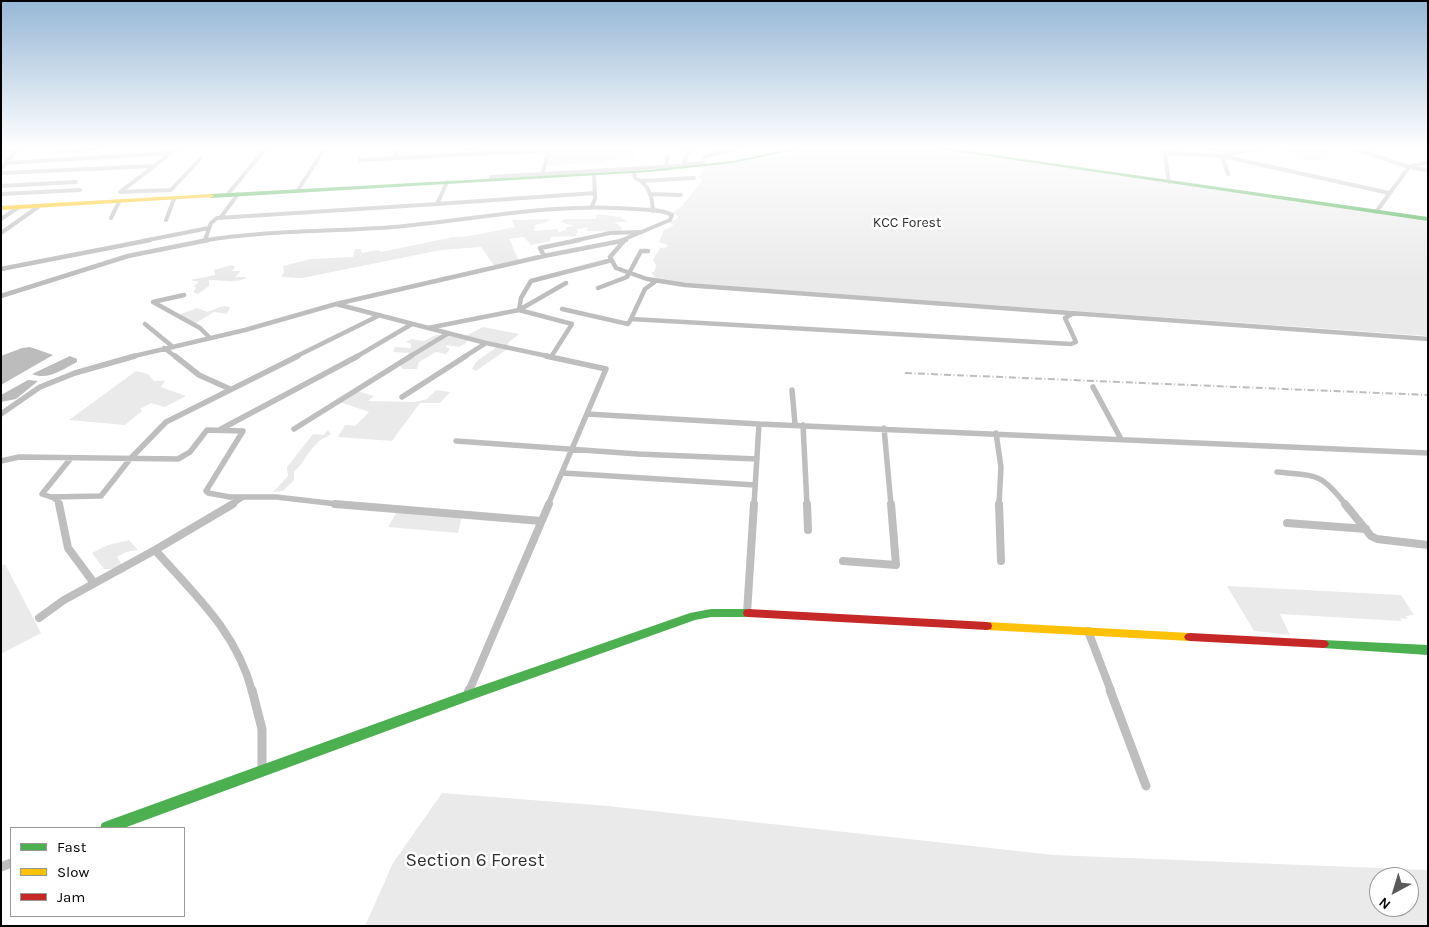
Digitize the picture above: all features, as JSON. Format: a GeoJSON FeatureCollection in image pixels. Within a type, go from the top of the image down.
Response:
{"type":"FeatureCollection","features":[{"type":"Feature","properties":{"kind":"main road"},"geometry":{"type":"LineString","coordinates":[[1,208],[116,203],[279,191]]}},
{"type":"Feature","properties":{"kind":"main road"},"geometry":{"type":"LineString","coordinates":[[1233,191],[1428,219]]}},
{"type":"Feature","properties":{"kind":"main road"},"geometry":{"type":"LineString","coordinates":[[110,827],[467,696],[694,616],[711,613],[747,613],[1428,650]]}},
{"type":"Feature","properties":{"kind":"street"},"geometry":{"type":"LineString","coordinates":[[1,194],[55,191]]}},
{"type":"Feature","properties":{"kind":"street"},"geometry":{"type":"LineString","coordinates":[[121,191],[142,191]]}},
{"type":"Feature","properties":{"kind":"street"},"geometry":{"type":"LineString","coordinates":[[227,195],[230,191]]}},
{"type":"Feature","properties":{"kind":"street"},"geometry":{"type":"LineString","coordinates":[[437,204],[442,191]]}},
{"type":"Feature","properties":{"kind":"street"},"geometry":{"type":"LineString","coordinates":[[649,191],[653,211]]}},
{"type":"Feature","properties":{"kind":"street"},"geometry":{"type":"LineString","coordinates":[[1376,212],[1389,193],[1381,191]]}},
{"type":"Feature","properties":{"kind":"street"},"geometry":{"type":"LineString","coordinates":[[111,218],[116,203],[125,192]]}},
{"type":"Feature","properties":{"kind":"street"},"geometry":{"type":"LineString","coordinates":[[221,217],[238,194]]}},
{"type":"Feature","properties":{"kind":"street"},"geometry":{"type":"LineString","coordinates":[[205,240],[214,219],[221,217],[595,194],[592,206]]}},
{"type":"Feature","properties":{"kind":"street"},"geometry":{"type":"LineString","coordinates":[[650,194],[681,195]]}},
{"type":"Feature","properties":{"kind":"street"},"geometry":{"type":"LineString","coordinates":[[166,220],[174,199]]}},
{"type":"Feature","properties":{"kind":"street"},"geometry":{"type":"LineString","coordinates":[[1,296],[122,259],[205,240],[415,225],[546,208],[592,206],[669,213],[672,218],[625,240],[544,256],[336,304],[102,365],[40,387],[1,414]]}},
{"type":"Feature","properties":{"kind":"street"},"geometry":{"type":"LineString","coordinates":[[1,233],[38,207]]}},
{"type":"Feature","properties":{"kind":"street"},"geometry":{"type":"LineString","coordinates":[[1,219],[19,208]]}},
{"type":"Feature","properties":{"kind":"street"},"geometry":{"type":"LineString","coordinates":[[1,270],[209,228]]}},
{"type":"Feature","properties":{"kind":"street"},"geometry":{"type":"LineString","coordinates":[[544,256],[540,248],[610,233],[645,231]]}},
{"type":"Feature","properties":{"kind":"street"},"geometry":{"type":"LineString","coordinates":[[625,240],[614,250],[610,257],[616,268],[656,281],[1074,314],[1428,339]]}},
{"type":"Feature","properties":{"kind":"street"},"geometry":{"type":"LineString","coordinates":[[598,288],[630,274],[641,251],[648,251]]}},
{"type":"Feature","properties":{"kind":"street"},"geometry":{"type":"LineString","coordinates":[[519,310],[521,298],[531,281],[612,260]]}},
{"type":"Feature","properties":{"kind":"street"},"geometry":{"type":"LineString","coordinates":[[562,309],[628,324],[645,289],[656,281]]}},
{"type":"Feature","properties":{"kind":"street"},"geometry":{"type":"LineString","coordinates":[[427,328],[519,310],[566,283]]}},
{"type":"Feature","properties":{"kind":"street"},"geometry":{"type":"LineString","coordinates":[[184,295],[153,302],[200,328],[210,338]]}},
{"type":"Feature","properties":{"kind":"street"},"geometry":{"type":"LineString","coordinates":[[336,304],[448,334],[606,369],[467,696]]}},
{"type":"Feature","properties":{"kind":"street"},"geometry":{"type":"LineString","coordinates":[[519,310],[572,324],[551,357]]}},
{"type":"Feature","properties":{"kind":"street"},"geometry":{"type":"LineString","coordinates":[[630,319],[1071,344],[1076,342],[1065,318],[1074,314]]}},
{"type":"Feature","properties":{"kind":"street"},"geometry":{"type":"LineString","coordinates":[[51,497],[101,496],[130,459],[166,422],[380,315]]}},
{"type":"Feature","properties":{"kind":"street"},"geometry":{"type":"LineString","coordinates":[[145,324],[173,346]]}},
{"type":"Feature","properties":{"kind":"street"},"geometry":{"type":"LineString","coordinates":[[220,430],[368,351],[412,324]]}},
{"type":"Feature","properties":{"kind":"street"},"geometry":{"type":"LineString","coordinates":[[294,428],[448,334]]}},
{"type":"Feature","properties":{"kind":"street"},"geometry":{"type":"LineString","coordinates":[[402,397],[486,343]]}},
{"type":"Feature","properties":{"kind":"street"},"geometry":{"type":"LineString","coordinates":[[164,348],[199,375],[230,389]]}},
{"type":"Feature","properties":{"kind":"street"},"geometry":{"type":"LineString","coordinates":[[1093,388],[1121,439]]}},
{"type":"Feature","properties":{"kind":"street"},"geometry":{"type":"LineString","coordinates":[[792,390],[795,424]]}},
{"type":"Feature","properties":{"kind":"street"},"geometry":{"type":"LineString","coordinates":[[587,414],[759,424],[804,424],[1428,453]]}},
{"type":"Feature","properties":{"kind":"street"},"geometry":{"type":"LineString","coordinates":[[747,613],[759,424]]}},
{"type":"Feature","properties":{"kind":"street"},"geometry":{"type":"LineString","coordinates":[[804,424],[808,530]]}},
{"type":"Feature","properties":{"kind":"street"},"geometry":{"type":"LineString","coordinates":[[843,561],[896,565],[884,428]]}},
{"type":"Feature","properties":{"kind":"street"},"geometry":{"type":"LineString","coordinates":[[1,461],[19,457],[181,458],[190,452],[207,430],[243,432],[206,491],[208,493],[244,497],[276,497],[379,509],[541,521]]}},
{"type":"Feature","properties":{"kind":"street"},"geometry":{"type":"LineString","coordinates":[[996,433],[1001,467],[999,505],[1001,561]]}},
{"type":"Feature","properties":{"kind":"street"},"geometry":{"type":"LineString","coordinates":[[456,441],[757,459]]}},
{"type":"Feature","properties":{"kind":"street"},"geometry":{"type":"LineString","coordinates":[[71,458],[42,494],[58,501],[68,548],[94,583]]}},
{"type":"Feature","properties":{"kind":"street"},"geometry":{"type":"LineString","coordinates":[[563,472],[755,485]]}},
{"type":"Feature","properties":{"kind":"street"},"geometry":{"type":"LineString","coordinates":[[1277,472],[1316,476],[1329,483],[1371,536],[1383,541],[1428,545]]}},
{"type":"Feature","properties":{"kind":"street"},"geometry":{"type":"LineString","coordinates":[[39,618],[94,583],[155,550],[244,497]]}},
{"type":"Feature","properties":{"kind":"street"},"geometry":{"type":"LineString","coordinates":[[1287,523],[1366,529]]}},
{"type":"Feature","properties":{"kind":"street"},"geometry":{"type":"LineString","coordinates":[[155,550],[216,619],[234,643],[247,672],[262,729],[262,772]]}},
{"type":"Feature","properties":{"kind":"street"},"geometry":{"type":"LineString","coordinates":[[1088,631],[1146,786]]}},
{"type":"Feature","properties":{"kind":"green space","name":"KCC Forest"},"geometry":{"type":"Polygon","coordinates":[[[694,191],[1233,191],[1428,219],[1428,336],[683,283],[657,279],[651,273],[655,271],[656,265],[653,260],[660,248],[665,248],[668,245],[659,242],[664,230],[674,225],[668,222],[676,220],[678,216],[672,213],[682,206],[694,191]]]}},
{"type":"Feature","properties":{"kind":"green space"},"geometry":{"type":"Polygon","coordinates":[[[597,214],[620,217],[628,222],[614,222],[621,227],[622,232],[587,231],[588,227],[577,229],[578,232],[575,236],[550,237],[550,241],[531,245],[524,237],[509,239],[519,261],[495,267],[481,247],[441,250],[302,278],[281,277],[284,272],[283,266],[311,259],[353,257],[355,249],[361,249],[362,253],[378,250],[381,252],[453,237],[465,237],[515,227],[512,220],[549,219],[547,222],[535,225],[534,231],[557,229],[559,232],[566,230],[566,227],[575,226],[560,222],[565,219],[596,219],[597,214]]]}},
{"type":"Feature","properties":{"kind":"green space"},"geometry":{"type":"Polygon","coordinates":[[[232,265],[235,267],[232,271],[241,271],[235,277],[247,277],[235,281],[209,280],[209,286],[198,294],[193,292],[196,288],[194,286],[199,282],[190,280],[215,275],[214,270],[232,265]]]}},
{"type":"Feature","properties":{"kind":"green space"},"geometry":{"type":"Polygon","coordinates":[[[223,306],[230,307],[227,314],[214,312],[194,324],[178,315],[197,308],[207,312],[223,306]]]}},
{"type":"Feature","properties":{"kind":"green space"},"geometry":{"type":"Polygon","coordinates":[[[483,327],[519,334],[509,342],[506,350],[476,371],[472,369],[474,365],[498,345],[467,340],[466,343],[459,347],[447,345],[446,347],[450,349],[446,354],[436,352],[419,362],[417,369],[403,369],[400,365],[410,353],[393,352],[395,347],[411,348],[411,344],[406,342],[412,339],[424,341],[436,335],[465,336],[483,327]]]}},
{"type":"Feature","properties":{"kind":"green space"},"geometry":{"type":"Polygon","coordinates":[[[136,371],[148,374],[154,381],[165,381],[161,387],[186,396],[165,407],[151,403],[140,409],[142,411],[125,425],[69,420],[136,371]]]}},
{"type":"Feature","properties":{"kind":"green space"},"geometry":{"type":"Polygon","coordinates":[[[436,390],[450,392],[440,403],[420,403],[392,441],[338,437],[345,425],[355,426],[369,412],[340,402],[357,391],[374,396],[368,401],[415,402],[427,399],[436,390]]]}},
{"type":"Feature","properties":{"kind":"green space"},"geometry":{"type":"Polygon","coordinates":[[[328,430],[331,434],[314,446],[294,472],[294,480],[283,491],[273,492],[288,476],[287,467],[313,434],[323,435],[328,430]]]}},
{"type":"Feature","properties":{"kind":"green space"},"geometry":{"type":"Polygon","coordinates":[[[398,510],[462,516],[458,533],[388,527],[398,510]]]}},
{"type":"Feature","properties":{"kind":"green space"},"geometry":{"type":"Polygon","coordinates":[[[129,540],[138,550],[126,552],[117,557],[126,571],[114,576],[113,569],[104,569],[92,553],[108,545],[129,540]]]}},
{"type":"Feature","properties":{"kind":"green space"},"geometry":{"type":"Polygon","coordinates":[[[5,564],[41,633],[1,654],[1,566],[5,564]]]}},
{"type":"Feature","properties":{"kind":"green space"},"geometry":{"type":"Polygon","coordinates":[[[1227,586],[1401,595],[1414,615],[1406,616],[1407,619],[1401,618],[1401,621],[1280,614],[1290,635],[1254,631],[1227,586]]]}},
{"type":"Feature","properties":{"kind":"green space","name":"Section 6 Forest"},"geometry":{"type":"Polygon","coordinates":[[[442,793],[608,806],[1054,855],[1369,868],[1369,917],[1419,917],[1419,870],[1428,870],[1428,926],[365,926],[393,863],[442,793]]]}},
{"type":"Feature","properties":{"kind":"shaded area"},"geometry":{"type":"Polygon","coordinates":[[[30,347],[53,355],[1,385],[1,356],[30,347]]]}},
{"type":"Feature","properties":{"kind":"shaded area"},"geometry":{"type":"Polygon","coordinates":[[[70,356],[77,359],[77,362],[61,371],[44,376],[32,374],[70,356]]]}},
{"type":"Feature","properties":{"kind":"shaded area"},"geometry":{"type":"Polygon","coordinates":[[[28,380],[38,381],[16,399],[1,402],[1,395],[28,380]]]}},
{"type":"Feature","properties":{"kind":"railway"},"geometry":{"type":"LineString","coordinates":[[905,373],[1428,395]]}},
{"type":"Feature","properties":{"kind":"traffic: fast"},"geometry":{"type":"LineString","coordinates":[[211,196],[294,191]]}},
{"type":"Feature","properties":{"kind":"traffic: fast"},"geometry":{"type":"LineString","coordinates":[[1235,191],[1428,219]]}},
{"type":"Feature","properties":{"kind":"traffic: fast"},"geometry":{"type":"LineString","coordinates":[[110,827],[467,696],[694,616],[711,613],[748,613]]}},
{"type":"Feature","properties":{"kind":"traffic: fast"},"geometry":{"type":"LineString","coordinates":[[1323,644],[1428,650]]}},
{"type":"Feature","properties":{"kind":"traffic: slow"},"geometry":{"type":"LineString","coordinates":[[1,208],[211,196]]}},
{"type":"Feature","properties":{"kind":"traffic: slow"},"geometry":{"type":"LineString","coordinates":[[987,626],[1190,637]]}},
{"type":"Feature","properties":{"kind":"traffic: jam"},"geometry":{"type":"LineString","coordinates":[[748,613],[987,626]]}},
{"type":"Feature","properties":{"kind":"traffic: jam"},"geometry":{"type":"LineString","coordinates":[[1190,637],[1323,644]]}}]}
